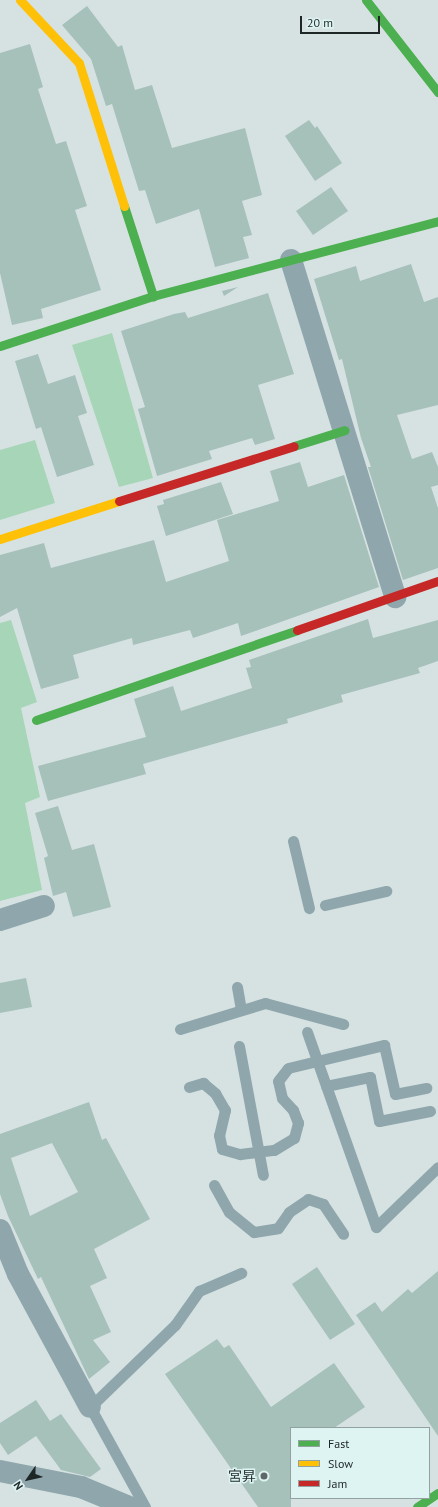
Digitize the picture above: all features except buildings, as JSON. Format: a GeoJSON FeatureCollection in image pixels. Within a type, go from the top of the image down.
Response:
{"type":"FeatureCollection","features":[{"type":"Feature","properties":{"kind":"main road"},"geometry":{"type":"LineString","coordinates":[[20,0],[79,63],[153,296]]}},
{"type":"Feature","properties":{"kind":"main road"},"geometry":{"type":"LineString","coordinates":[[366,0],[438,92]]}},
{"type":"Feature","properties":{"kind":"main road"},"geometry":{"type":"LineString","coordinates":[[2,340],[153,296],[438,221]]}},
{"type":"Feature","properties":{"kind":"main road"},"geometry":{"type":"LineString","coordinates":[[0,539],[345,430]]}},
{"type":"Feature","properties":{"kind":"main road"},"geometry":{"type":"LineString","coordinates":[[36,720],[438,581]]}},
{"type":"Feature","properties":{"kind":"main road"},"geometry":{"type":"LineString","coordinates":[[417,1507],[429,1499]]}},
{"type":"Feature","properties":{"kind":"street"},"geometry":{"type":"LineString","coordinates":[[292,260],[345,430],[394,597]]}},
{"type":"Feature","properties":{"kind":"street"},"geometry":{"type":"LineString","coordinates":[[0,920],[44,906]]}},
{"type":"Feature","properties":{"kind":"street"},"geometry":{"type":"LineString","coordinates":[[0,1230],[18,1274],[90,1407]]}},
{"type":"Feature","properties":{"kind":"street"},"geometry":{"type":"LineString","coordinates":[[0,1471],[81,1486],[129,1507]]}},
{"type":"Feature","properties":{"kind":"lane"},"geometry":{"type":"LineString","coordinates":[[293,841],[309,908]]}},
{"type":"Feature","properties":{"kind":"lane"},"geometry":{"type":"LineString","coordinates":[[326,904],[386,891]]}},
{"type":"Feature","properties":{"kind":"lane"},"geometry":{"type":"LineString","coordinates":[[237,986],[241,1010]]}},
{"type":"Feature","properties":{"kind":"lane"},"geometry":{"type":"LineString","coordinates":[[180,1028],[265,1003],[343,1024]]}},
{"type":"Feature","properties":{"kind":"lane"},"geometry":{"type":"LineString","coordinates":[[307,1032],[376,1227],[438,1167]]}},
{"type":"Feature","properties":{"kind":"lane"},"geometry":{"type":"LineString","coordinates":[[189,1087],[203,1083],[215,1093],[225,1110],[219,1135],[222,1149],[240,1154],[274,1150],[294,1138],[298,1122],[293,1110],[282,1098],[278,1081],[288,1068],[384,1045],[395,1094],[426,1088]]}},
{"type":"Feature","properties":{"kind":"lane"},"geometry":{"type":"LineString","coordinates":[[239,1046],[260,1151],[263,1175]]}},
{"type":"Feature","properties":{"kind":"lane"},"geometry":{"type":"LineString","coordinates":[[326,1086],[370,1077],[379,1121],[430,1111]]}},
{"type":"Feature","properties":{"kind":"lane"},"geometry":{"type":"LineString","coordinates":[[214,1185],[229,1212],[254,1232],[278,1228],[289,1212],[308,1198],[323,1204],[343,1234]]}},
{"type":"Feature","properties":{"kind":"lane"},"geometry":{"type":"LineString","coordinates":[[145,1507],[90,1407],[175,1325],[199,1292],[242,1273]]}},
{"type":"Feature","properties":{"kind":"green space"},"geometry":{"type":"Polygon","coordinates":[[[112,333],[153,478],[119,487],[72,345],[112,333]]]}},
{"type":"Feature","properties":{"kind":"green space"},"geometry":{"type":"Polygon","coordinates":[[[35,440],[55,503],[0,520],[0,450],[35,440]]]}},
{"type":"Feature","properties":{"kind":"green space"},"geometry":{"type":"Polygon","coordinates":[[[11,620],[37,702],[21,708],[40,797],[25,803],[42,890],[0,901],[0,623],[11,620]]]}},
{"type":"Feature","properties":{"kind":"traffic: fast"},"geometry":{"type":"LineString","coordinates":[[366,0],[438,92]]}},
{"type":"Feature","properties":{"kind":"traffic: fast"},"geometry":{"type":"LineString","coordinates":[[124,206],[153,296]]}},
{"type":"Feature","properties":{"kind":"traffic: fast"},"geometry":{"type":"LineString","coordinates":[[0,346],[153,296],[438,221]]}},
{"type":"Feature","properties":{"kind":"traffic: fast"},"geometry":{"type":"LineString","coordinates":[[294,446],[345,430]]}},
{"type":"Feature","properties":{"kind":"traffic: fast"},"geometry":{"type":"LineString","coordinates":[[36,720],[297,630]]}},
{"type":"Feature","properties":{"kind":"traffic: fast"},"geometry":{"type":"LineString","coordinates":[[430,1498],[438,1493]]}},
{"type":"Feature","properties":{"kind":"traffic: fast"},"geometry":{"type":"LineString","coordinates":[[417,1507],[429,1499]]}},
{"type":"Feature","properties":{"kind":"traffic: slow"},"geometry":{"type":"LineString","coordinates":[[20,0],[79,63],[124,206]]}},
{"type":"Feature","properties":{"kind":"traffic: slow"},"geometry":{"type":"LineString","coordinates":[[0,539],[119,501]]}},
{"type":"Feature","properties":{"kind":"traffic: jam"},"geometry":{"type":"LineString","coordinates":[[119,501],[294,446]]}},
{"type":"Feature","properties":{"kind":"traffic: jam"},"geometry":{"type":"LineString","coordinates":[[297,630],[438,581]]}},
{"type":"Feature","properties":{"kind":"place","name":"宮昇"},"geometry":{"type":"Point","coordinates":[264,1476]}}]}
